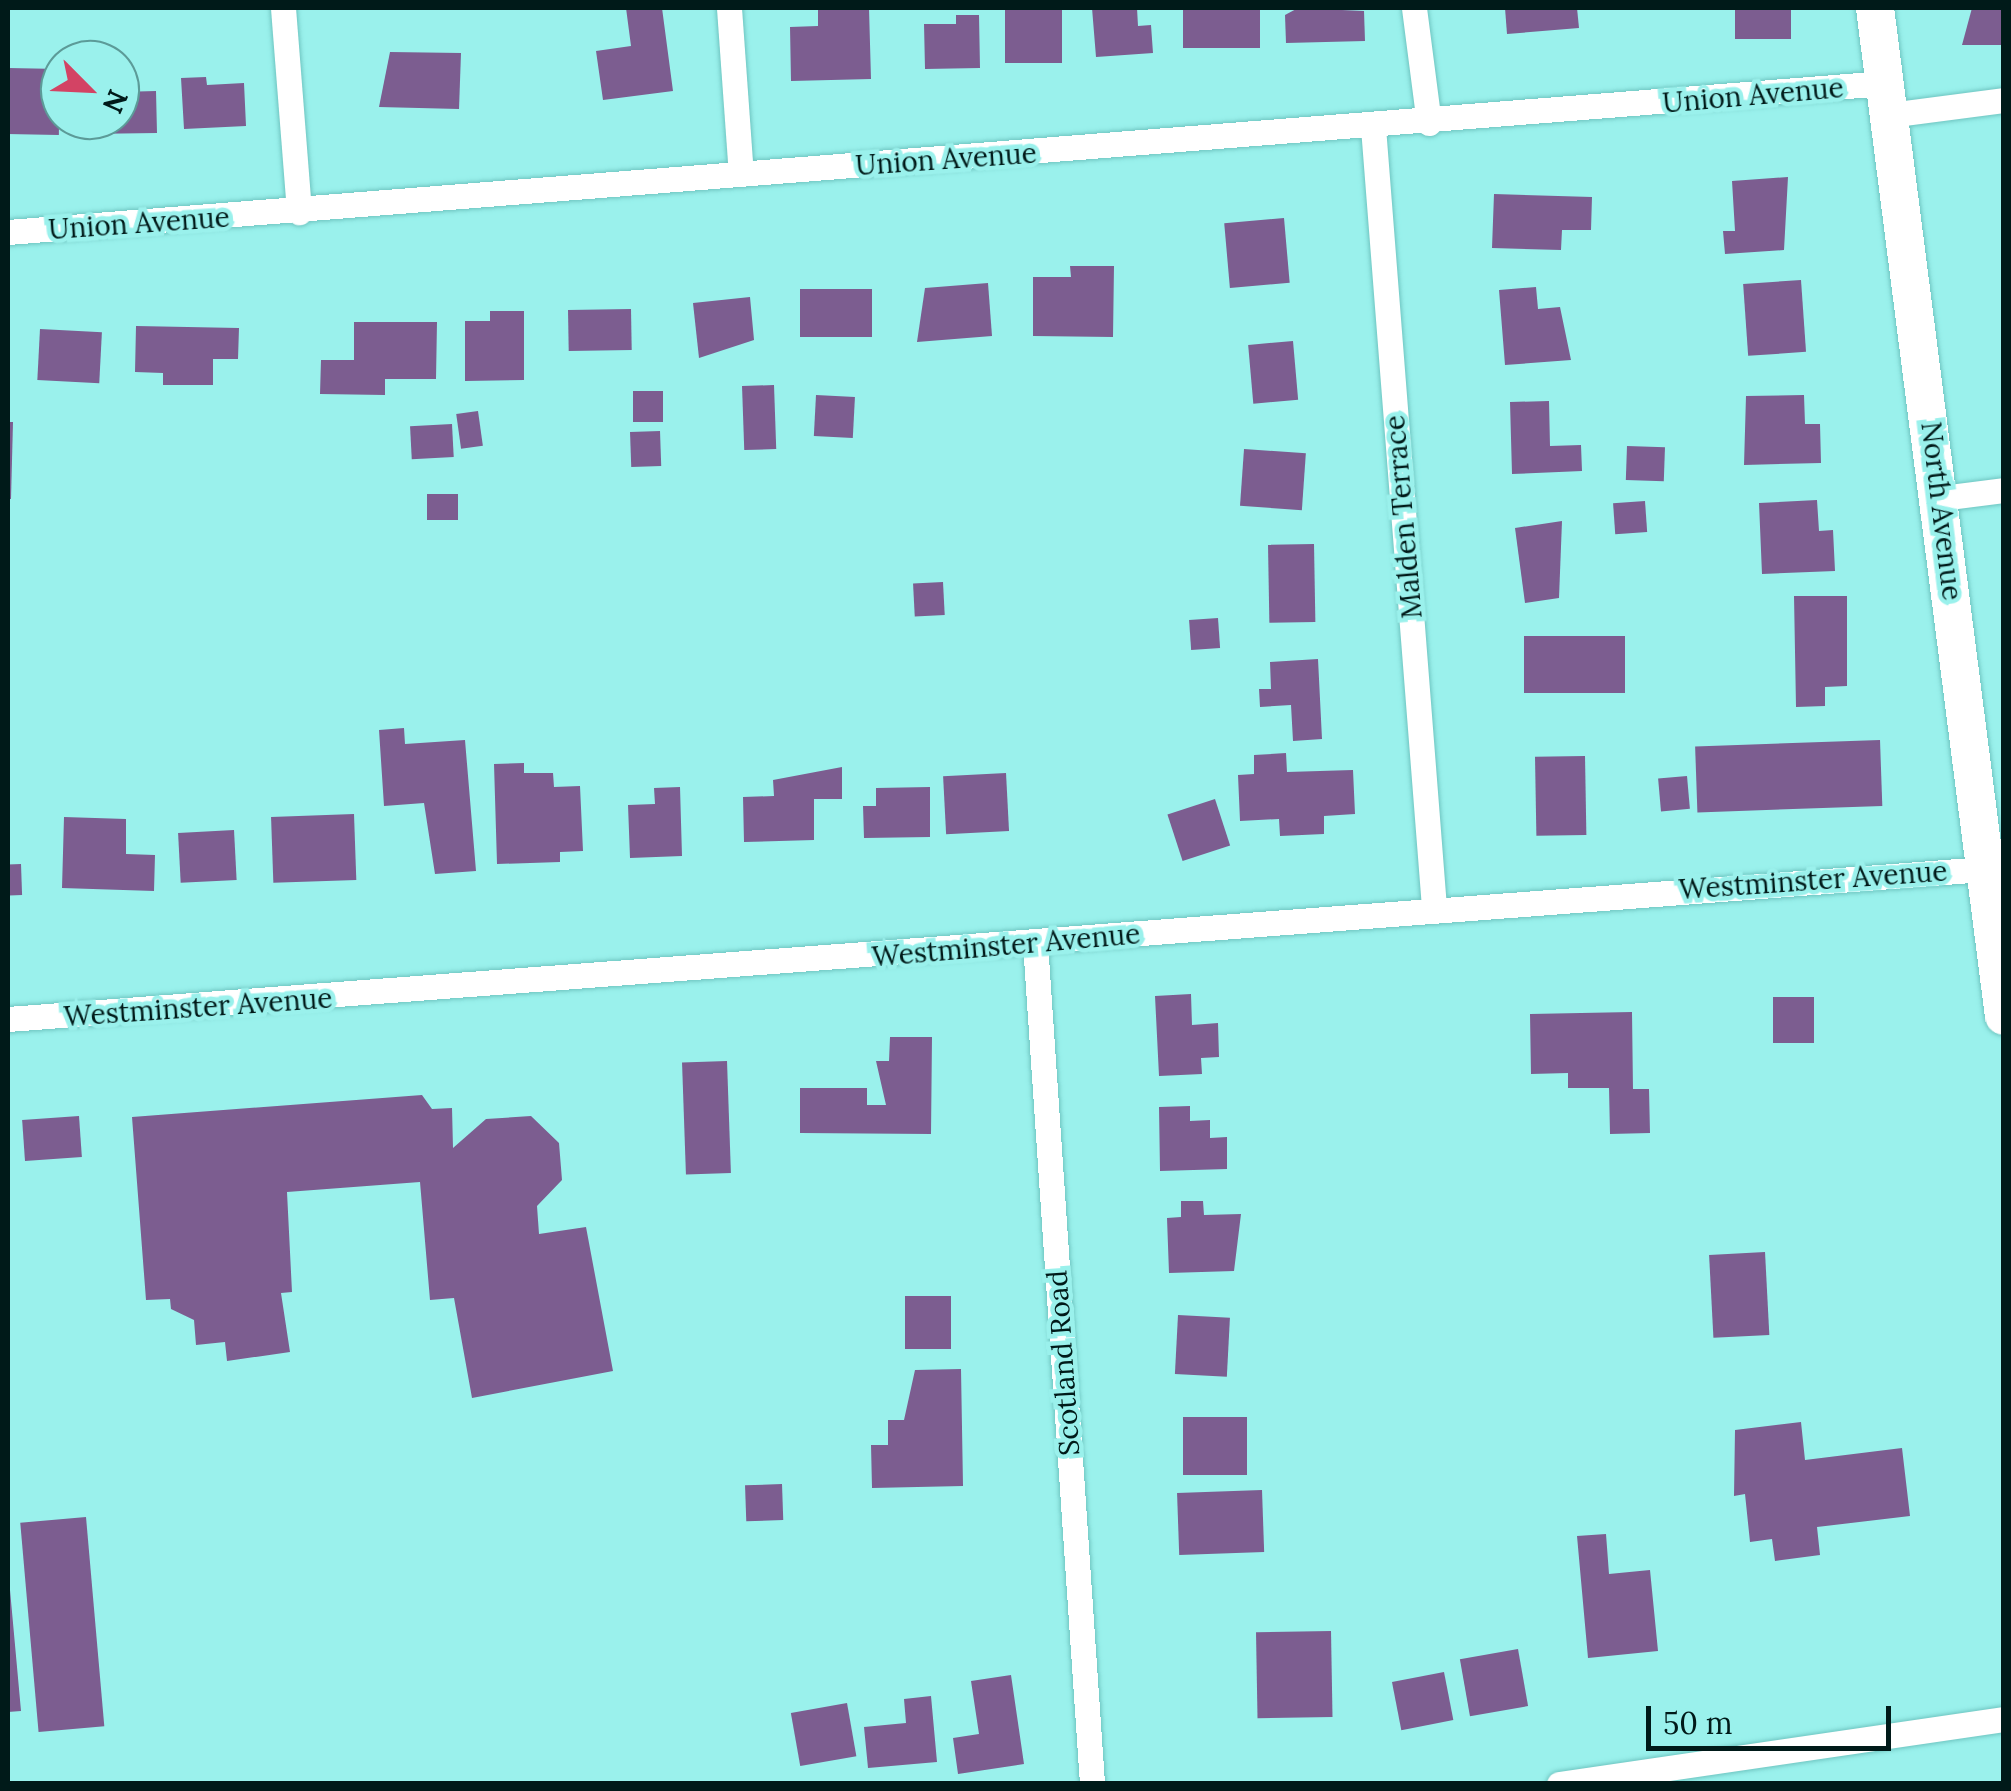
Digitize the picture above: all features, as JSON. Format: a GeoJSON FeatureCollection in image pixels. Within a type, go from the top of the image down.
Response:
{"type":"FeatureCollection","features":[{"type":"Feature","properties":{"kind":"main road","name":"North Avenue"},"geometry":{"type":"LineString","coordinates":[[1875,8],[1995,868],[2004,1016]]}},
{"type":"Feature","properties":{"kind":"street"},"geometry":{"type":"LineString","coordinates":[[283,8],[299,212]]}},
{"type":"Feature","properties":{"kind":"street"},"geometry":{"type":"LineString","coordinates":[[728,8],[741,174]]}},
{"type":"Feature","properties":{"kind":"street"},"geometry":{"type":"LineString","coordinates":[[1414,8],[1429,122]]}},
{"type":"Feature","properties":{"kind":"street","name":"Union Avenue"},"geometry":{"type":"LineString","coordinates":[[8,232],[1429,122],[1886,99],[2004,100]]}},
{"type":"Feature","properties":{"kind":"street","name":"Malden Terrace"},"geometry":{"type":"LineString","coordinates":[[1372,127],[1434,907]]}},
{"type":"Feature","properties":{"kind":"street"},"geometry":{"type":"LineString","coordinates":[[1941,498],[2004,490]]}},
{"type":"Feature","properties":{"kind":"street","name":"Westminster Avenue"},"geometry":{"type":"LineString","coordinates":[[8,1019],[1035,943],[1434,907],[1995,868]]}},
{"type":"Feature","properties":{"kind":"street","name":"Scotland Road"},"geometry":{"type":"LineString","coordinates":[[1035,943],[1092,1784]]}},
{"type":"Feature","properties":{"kind":"street"},"geometry":{"type":"LineString","coordinates":[[1559,1784],[2004,1720]]}},
{"type":"Feature","properties":{"kind":"building"},"geometry":{"type":"Polygon","coordinates":[[[626,8],[662,8],[673,91],[603,100],[596,51],[631,46],[626,8]]]}},
{"type":"Feature","properties":{"kind":"building"},"geometry":{"type":"Polygon","coordinates":[[[818,8],[869,8],[871,79],[791,81],[790,27],[818,26],[818,8]]]}},
{"type":"Feature","properties":{"kind":"building"},"geometry":{"type":"Polygon","coordinates":[[[1005,8],[1062,8],[1062,63],[1005,63],[1005,8]]]}},
{"type":"Feature","properties":{"kind":"building"},"geometry":{"type":"Polygon","coordinates":[[[1092,8],[1137,8],[1138,26],[1151,25],[1153,53],[1096,57],[1092,8]]]}},
{"type":"Feature","properties":{"kind":"building"},"geometry":{"type":"Polygon","coordinates":[[[1183,8],[1260,8],[1260,48],[1183,48],[1183,8]]]}},
{"type":"Feature","properties":{"kind":"building"},"geometry":{"type":"Polygon","coordinates":[[[1298,8],[1364,11],[1365,41],[1286,43],[1285,15],[1298,8]]]}},
{"type":"Feature","properties":{"kind":"building"},"geometry":{"type":"Polygon","coordinates":[[[1505,8],[1577,8],[1579,28],[1507,34],[1505,8]]]}},
{"type":"Feature","properties":{"kind":"building"},"geometry":{"type":"Polygon","coordinates":[[[1735,8],[1791,8],[1791,39],[1735,39],[1735,8]]]}},
{"type":"Feature","properties":{"kind":"building"},"geometry":{"type":"Polygon","coordinates":[[[1972,8],[2004,8],[2004,45],[1962,45],[1972,8]]]}},
{"type":"Feature","properties":{"kind":"building"},"geometry":{"type":"Polygon","coordinates":[[[956,15],[979,15],[980,68],[925,69],[924,24],[956,24],[956,15]]]}},
{"type":"Feature","properties":{"kind":"building"},"geometry":{"type":"Polygon","coordinates":[[[390,52],[461,53],[459,109],[379,107],[390,52]]]}},
{"type":"Feature","properties":{"kind":"building"},"geometry":{"type":"Polygon","coordinates":[[[8,68],[40,69],[40,135],[8,134],[8,68]]]}},
{"type":"Feature","properties":{"kind":"building"},"geometry":{"type":"Polygon","coordinates":[[[206,77],[207,85],[244,83],[246,126],[184,129],[181,78],[206,77]]]}},
{"type":"Feature","properties":{"kind":"building"},"geometry":{"type":"Polygon","coordinates":[[[140,91],[156,91],[157,133],[140,133],[140,91]]]}},
{"type":"Feature","properties":{"kind":"building"},"geometry":{"type":"Polygon","coordinates":[[[1788,177],[1784,250],[1725,254],[1723,231],[1735,231],[1732,181],[1788,177]]]}},
{"type":"Feature","properties":{"kind":"building"},"geometry":{"type":"Polygon","coordinates":[[[1494,194],[1592,197],[1591,230],[1562,230],[1561,250],[1492,248],[1494,194]]]}},
{"type":"Feature","properties":{"kind":"building"},"geometry":{"type":"Polygon","coordinates":[[[1284,218],[1290,283],[1230,288],[1224,223],[1284,218]]]}},
{"type":"Feature","properties":{"kind":"building"},"geometry":{"type":"Polygon","coordinates":[[[1070,266],[1114,266],[1113,337],[1033,336],[1033,277],[1071,277],[1070,266]]]}},
{"type":"Feature","properties":{"kind":"building"},"geometry":{"type":"Polygon","coordinates":[[[1801,280],[1806,352],[1748,356],[1743,284],[1801,280]]]}},
{"type":"Feature","properties":{"kind":"building"},"geometry":{"type":"Polygon","coordinates":[[[988,283],[992,336],[917,342],[925,288],[988,283]]]}},
{"type":"Feature","properties":{"kind":"building"},"geometry":{"type":"Polygon","coordinates":[[[1536,287],[1538,309],[1560,307],[1571,360],[1505,365],[1499,290],[1536,287]]]}},
{"type":"Feature","properties":{"kind":"building"},"geometry":{"type":"Polygon","coordinates":[[[800,289],[872,289],[872,337],[800,337],[800,289]]]}},
{"type":"Feature","properties":{"kind":"building"},"geometry":{"type":"Polygon","coordinates":[[[750,297],[754,340],[699,358],[693,303],[750,297]]]}},
{"type":"Feature","properties":{"kind":"building"},"geometry":{"type":"Polygon","coordinates":[[[631,309],[632,350],[569,351],[568,310],[631,309]]]}},
{"type":"Feature","properties":{"kind":"building"},"geometry":{"type":"Polygon","coordinates":[[[490,311],[524,311],[524,380],[465,381],[465,321],[490,321],[490,311]]]}},
{"type":"Feature","properties":{"kind":"building"},"geometry":{"type":"Polygon","coordinates":[[[354,322],[437,322],[436,379],[385,379],[385,395],[320,394],[321,360],[354,360],[354,322]]]}},
{"type":"Feature","properties":{"kind":"building"},"geometry":{"type":"Polygon","coordinates":[[[136,326],[239,328],[238,359],[213,359],[213,385],[163,385],[163,373],[135,372],[136,326]]]}},
{"type":"Feature","properties":{"kind":"building"},"geometry":{"type":"Polygon","coordinates":[[[40,329],[102,332],[99,383],[37,380],[40,329]]]}},
{"type":"Feature","properties":{"kind":"building"},"geometry":{"type":"Polygon","coordinates":[[[1293,341],[1298,400],[1253,404],[1248,345],[1293,341]]]}},
{"type":"Feature","properties":{"kind":"building"},"geometry":{"type":"Polygon","coordinates":[[[774,385],[776,449],[744,450],[742,386],[774,385]]]}},
{"type":"Feature","properties":{"kind":"building"},"geometry":{"type":"Polygon","coordinates":[[[633,391],[663,391],[663,422],[633,422],[633,391]]]}},
{"type":"Feature","properties":{"kind":"building"},"geometry":{"type":"Polygon","coordinates":[[[816,395],[855,397],[853,438],[814,436],[816,395]]]}},
{"type":"Feature","properties":{"kind":"building"},"geometry":{"type":"Polygon","coordinates":[[[1804,395],[1805,424],[1820,424],[1821,463],[1744,465],[1746,396],[1804,395]]]}},
{"type":"Feature","properties":{"kind":"building"},"geometry":{"type":"Polygon","coordinates":[[[1549,401],[1550,446],[1581,445],[1582,471],[1512,474],[1510,402],[1549,401]]]}},
{"type":"Feature","properties":{"kind":"building"},"geometry":{"type":"Polygon","coordinates":[[[478,411],[483,446],[461,449],[456,414],[478,411]]]}},
{"type":"Feature","properties":{"kind":"building"},"geometry":{"type":"Polygon","coordinates":[[[8,422],[13,422],[11,499],[8,499],[8,422]]]}},
{"type":"Feature","properties":{"kind":"building"},"geometry":{"type":"Polygon","coordinates":[[[452,424],[454,457],[412,459],[410,426],[452,424]]]}},
{"type":"Feature","properties":{"kind":"building"},"geometry":{"type":"Polygon","coordinates":[[[660,431],[661,466],[631,467],[630,432],[660,431]]]}},
{"type":"Feature","properties":{"kind":"building"},"geometry":{"type":"Polygon","coordinates":[[[1627,446],[1665,447],[1664,481],[1626,480],[1627,446]]]}},
{"type":"Feature","properties":{"kind":"building"},"geometry":{"type":"Polygon","coordinates":[[[1244,449],[1306,453],[1302,510],[1240,506],[1244,449]]]}},
{"type":"Feature","properties":{"kind":"building"},"geometry":{"type":"Polygon","coordinates":[[[427,494],[458,494],[458,520],[427,520],[427,494]]]}},
{"type":"Feature","properties":{"kind":"building"},"geometry":{"type":"Polygon","coordinates":[[[1817,500],[1819,531],[1833,530],[1835,571],[1762,574],[1759,503],[1817,500]]]}},
{"type":"Feature","properties":{"kind":"building"},"geometry":{"type":"Polygon","coordinates":[[[1645,501],[1647,532],[1615,534],[1613,503],[1645,501]]]}},
{"type":"Feature","properties":{"kind":"building"},"geometry":{"type":"Polygon","coordinates":[[[1562,521],[1559,598],[1525,603],[1515,528],[1562,521]]]}},
{"type":"Feature","properties":{"kind":"building"},"geometry":{"type":"Polygon","coordinates":[[[1314,544],[1315,622],[1269,623],[1268,545],[1314,544]]]}},
{"type":"Feature","properties":{"kind":"building"},"geometry":{"type":"Polygon","coordinates":[[[943,582],[945,615],[915,617],[913,584],[943,582]]]}},
{"type":"Feature","properties":{"kind":"building"},"geometry":{"type":"Polygon","coordinates":[[[1794,596],[1847,596],[1847,686],[1825,687],[1825,706],[1796,707],[1794,596]]]}},
{"type":"Feature","properties":{"kind":"building"},"geometry":{"type":"Polygon","coordinates":[[[1218,618],[1220,648],[1191,650],[1189,620],[1218,618]]]}},
{"type":"Feature","properties":{"kind":"building"},"geometry":{"type":"Polygon","coordinates":[[[1524,636],[1625,636],[1625,693],[1524,693],[1524,636]]]}},
{"type":"Feature","properties":{"kind":"building"},"geometry":{"type":"Polygon","coordinates":[[[1318,659],[1322,739],[1293,741],[1291,705],[1260,707],[1259,689],[1271,689],[1270,662],[1318,659]]]}},
{"type":"Feature","properties":{"kind":"building"},"geometry":{"type":"Polygon","coordinates":[[[404,728],[405,744],[465,740],[476,871],[435,874],[424,803],[384,806],[379,730],[404,728]]]}},
{"type":"Feature","properties":{"kind":"building"},"geometry":{"type":"Polygon","coordinates":[[[1880,740],[1882,806],[1697,812],[1695,746],[1880,740]]]}},
{"type":"Feature","properties":{"kind":"building"},"geometry":{"type":"Polygon","coordinates":[[[1286,753],[1287,772],[1353,770],[1355,814],[1324,816],[1324,834],[1280,836],[1279,819],[1240,821],[1238,775],[1254,774],[1254,755],[1286,753]]]}},
{"type":"Feature","properties":{"kind":"building"},"geometry":{"type":"Polygon","coordinates":[[[1585,756],[1586,835],[1536,836],[1535,757],[1585,756]]]}},
{"type":"Feature","properties":{"kind":"building"},"geometry":{"type":"Polygon","coordinates":[[[524,763],[524,773],[553,773],[554,787],[580,786],[583,851],[560,852],[560,862],[497,864],[494,764],[524,763]]]}},
{"type":"Feature","properties":{"kind":"building"},"geometry":{"type":"Polygon","coordinates":[[[842,767],[842,799],[814,799],[814,840],[744,842],[743,797],[774,796],[773,780],[842,767]]]}},
{"type":"Feature","properties":{"kind":"building"},"geometry":{"type":"Polygon","coordinates":[[[1006,773],[1009,831],[946,834],[943,776],[1006,773]]]}},
{"type":"Feature","properties":{"kind":"building"},"geometry":{"type":"Polygon","coordinates":[[[1687,776],[1690,809],[1661,811],[1658,779],[1687,776]]]}},
{"type":"Feature","properties":{"kind":"building"},"geometry":{"type":"Polygon","coordinates":[[[680,787],[682,856],[630,858],[628,805],[655,804],[654,788],[680,787]]]}},
{"type":"Feature","properties":{"kind":"building"},"geometry":{"type":"Polygon","coordinates":[[[930,787],[930,837],[864,838],[863,806],[876,806],[876,788],[930,787]]]}},
{"type":"Feature","properties":{"kind":"building"},"geometry":{"type":"Polygon","coordinates":[[[1215,799],[1230,846],[1183,861],[1167,814],[1215,799]]]}},
{"type":"Feature","properties":{"kind":"building"},"geometry":{"type":"Polygon","coordinates":[[[354,814],[356,880],[273,883],[271,817],[354,814]]]}},
{"type":"Feature","properties":{"kind":"building"},"geometry":{"type":"Polygon","coordinates":[[[64,817],[126,819],[126,854],[155,855],[154,891],[62,888],[64,817]]]}},
{"type":"Feature","properties":{"kind":"building"},"geometry":{"type":"Polygon","coordinates":[[[234,830],[237,880],[181,883],[178,833],[234,830]]]}},
{"type":"Feature","properties":{"kind":"building"},"geometry":{"type":"Polygon","coordinates":[[[8,864],[21,864],[22,895],[9,895],[8,864]]]}},
{"type":"Feature","properties":{"kind":"building"},"geometry":{"type":"Polygon","coordinates":[[[1191,994],[1192,1025],[1218,1023],[1219,1057],[1201,1058],[1202,1074],[1159,1076],[1155,996],[1191,994]]]}},
{"type":"Feature","properties":{"kind":"building"},"geometry":{"type":"Polygon","coordinates":[[[1773,997],[1814,997],[1814,1043],[1773,1043],[1773,997]]]}},
{"type":"Feature","properties":{"kind":"building"},"geometry":{"type":"Polygon","coordinates":[[[1632,1012],[1633,1089],[1649,1089],[1650,1133],[1610,1134],[1609,1088],[1568,1088],[1568,1073],[1531,1074],[1530,1014],[1632,1012]]]}},
{"type":"Feature","properties":{"kind":"building"},"geometry":{"type":"Polygon","coordinates":[[[890,1037],[932,1037],[931,1134],[800,1133],[800,1088],[867,1088],[867,1105],[886,1105],[876,1061],[889,1061],[890,1037]]]}},
{"type":"Feature","properties":{"kind":"building"},"geometry":{"type":"Polygon","coordinates":[[[727,1061],[731,1173],[686,1175],[682,1063],[727,1061]]]}},
{"type":"Feature","properties":{"kind":"building"},"geometry":{"type":"Polygon","coordinates":[[[422,1095],[432,1109],[452,1108],[453,1148],[486,1119],[531,1116],[559,1143],[562,1180],[537,1206],[539,1234],[586,1227],[613,1371],[472,1398],[454,1298],[430,1300],[420,1182],[287,1192],[292,1292],[281,1293],[290,1352],[227,1361],[225,1342],[196,1345],[194,1320],[171,1309],[170,1299],[146,1300],[132,1117],[422,1095]]]}},
{"type":"Feature","properties":{"kind":"building"},"geometry":{"type":"Polygon","coordinates":[[[1190,1106],[1190,1121],[1210,1120],[1210,1138],[1227,1137],[1227,1169],[1160,1171],[1159,1107],[1190,1106]]]}},
{"type":"Feature","properties":{"kind":"building"},"geometry":{"type":"Polygon","coordinates":[[[79,1116],[82,1157],[25,1161],[22,1120],[79,1116]]]}},
{"type":"Feature","properties":{"kind":"building"},"geometry":{"type":"Polygon","coordinates":[[[1181,1201],[1203,1201],[1204,1215],[1241,1214],[1234,1271],[1169,1273],[1167,1218],[1181,1217],[1181,1201]]]}},
{"type":"Feature","properties":{"kind":"building"},"geometry":{"type":"Polygon","coordinates":[[[1765,1252],[1769,1335],[1713,1338],[1709,1255],[1765,1252]]]}},
{"type":"Feature","properties":{"kind":"building"},"geometry":{"type":"Polygon","coordinates":[[[905,1296],[951,1296],[951,1349],[905,1349],[905,1296]]]}},
{"type":"Feature","properties":{"kind":"building"},"geometry":{"type":"Polygon","coordinates":[[[1178,1315],[1230,1318],[1227,1377],[1175,1374],[1178,1315]]]}},
{"type":"Feature","properties":{"kind":"building"},"geometry":{"type":"Polygon","coordinates":[[[961,1369],[963,1486],[872,1488],[871,1445],[888,1445],[888,1420],[904,1420],[915,1370],[961,1369]]]}},
{"type":"Feature","properties":{"kind":"building"},"geometry":{"type":"Polygon","coordinates":[[[1183,1417],[1247,1417],[1247,1475],[1183,1475],[1183,1417]]]}},
{"type":"Feature","properties":{"kind":"building"},"geometry":{"type":"Polygon","coordinates":[[[1801,1422],[1805,1460],[1902,1448],[1910,1516],[1817,1527],[1820,1555],[1775,1561],[1772,1539],[1750,1542],[1745,1494],[1734,1496],[1735,1430],[1801,1422]]]}},
{"type":"Feature","properties":{"kind":"building"},"geometry":{"type":"Polygon","coordinates":[[[782,1484],[783,1520],[746,1521],[745,1485],[782,1484]]]}},
{"type":"Feature","properties":{"kind":"building"},"geometry":{"type":"Polygon","coordinates":[[[1262,1490],[1264,1552],[1179,1555],[1177,1493],[1262,1490]]]}},
{"type":"Feature","properties":{"kind":"building"},"geometry":{"type":"Polygon","coordinates":[[[86,1517],[104,1726],[39,1732],[20,1523],[86,1517]]]}},
{"type":"Feature","properties":{"kind":"building"},"geometry":{"type":"Polygon","coordinates":[[[1606,1534],[1609,1574],[1650,1570],[1658,1651],[1588,1658],[1577,1536],[1606,1534]]]}},
{"type":"Feature","properties":{"kind":"building"},"geometry":{"type":"Polygon","coordinates":[[[8,1591],[21,1711],[8,1712],[8,1591]]]}},
{"type":"Feature","properties":{"kind":"building"},"geometry":{"type":"Polygon","coordinates":[[[1331,1631],[1333,1717],[1258,1718],[1256,1632],[1331,1631]]]}},
{"type":"Feature","properties":{"kind":"building"},"geometry":{"type":"Polygon","coordinates":[[[1518,1649],[1528,1706],[1470,1716],[1460,1659],[1518,1649]]]}},
{"type":"Feature","properties":{"kind":"building"},"geometry":{"type":"Polygon","coordinates":[[[1444,1672],[1453,1720],[1401,1730],[1392,1682],[1444,1672]]]}},
{"type":"Feature","properties":{"kind":"building"},"geometry":{"type":"Polygon","coordinates":[[[1011,1675],[1024,1764],[958,1774],[953,1738],[979,1734],[971,1681],[1011,1675]]]}},
{"type":"Feature","properties":{"kind":"building"},"geometry":{"type":"Polygon","coordinates":[[[931,1696],[937,1762],[868,1768],[864,1727],[906,1723],[904,1699],[931,1696]]]}},
{"type":"Feature","properties":{"kind":"building"},"geometry":{"type":"Polygon","coordinates":[[[847,1703],[856,1756],[800,1766],[791,1713],[847,1703]]]}}]}
